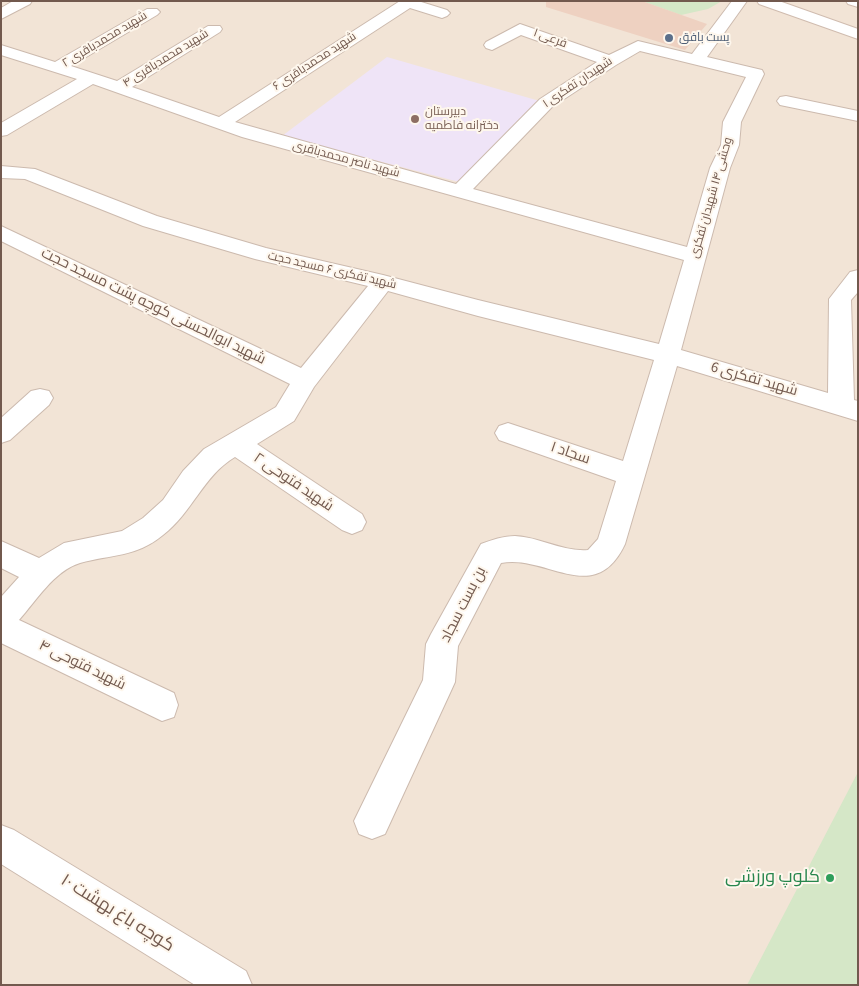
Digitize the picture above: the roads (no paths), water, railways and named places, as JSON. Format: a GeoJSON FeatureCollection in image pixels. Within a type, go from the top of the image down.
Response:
{"type":"FeatureCollection","features":[{"type":"Feature","properties":{"kind":"street"},"geometry":{"type":"LineString","coordinates":[[1,14],[25,1]]}},
{"type":"Feature","properties":{"kind":"street"},"geometry":{"type":"LineString","coordinates":[[697,59],[740,1]]}},
{"type":"Feature","properties":{"kind":"street"},"geometry":{"type":"LineString","coordinates":[[764,1],[858,34]]}},
{"type":"Feature","properties":{"kind":"street"},"geometry":{"type":"LineString","coordinates":[[853,1],[858,3]]}},
{"type":"Feature","properties":{"kind":"street","name":"شهید محمدباقری ۶"},"geometry":{"type":"LineString","coordinates":[[221,122],[408,2],[442,13]]}},
{"type":"Feature","properties":{"kind":"street","name":"شهید محمدباقری ۲"},"geometry":{"type":"LineString","coordinates":[[58,68],[152,12]]}},
{"type":"Feature","properties":{"kind":"street","name":"شهید محمدباقری ۴"},"geometry":{"type":"LineString","coordinates":[[118,88],[214,29]]}},
{"type":"Feature","properties":{"kind":"street","name":"فرعی ۱"},"geometry":{"type":"LineString","coordinates":[[492,45],[520,29],[610,61]]}},
{"type":"Feature","properties":{"kind":"street","name":"شهیدان تفکری ۱"},"geometry":{"type":"LineString","coordinates":[[459,192],[546,103],[610,61],[638,46],[697,59]]}},
{"type":"Feature","properties":{"kind":"street","name":"شهید ناصر محمدباقری"},"geometry":{"type":"LineString","coordinates":[[1,50],[91,78],[248,133],[696,256]]}},
{"type":"Feature","properties":{"kind":"street","name":"وحشی ۱۴ شهیدان تفکری"},"geometry":{"type":"LineString","coordinates":[[668,355],[720,168],[730,145],[732,122],[756,74],[697,59]]}},
{"type":"Feature","properties":{"kind":"street"},"geometry":{"type":"LineString","coordinates":[[1,131],[91,78]]}},
{"type":"Feature","properties":{"kind":"street"},"geometry":{"type":"LineString","coordinates":[[786,101],[858,116]]}},
{"type":"Feature","properties":{"kind":"street","name":"شهید تفکری ۶ مسجد حجت"},"geometry":{"type":"LineString","coordinates":[[1,172],[28,173],[150,221],[263,254],[383,282],[478,308],[668,355]]}},
{"type":"Feature","properties":{"kind":"street"},"geometry":{"type":"LineString","coordinates":[[1,192],[28,173]]}},
{"type":"Feature","properties":{"kind":"street","name":"شهید ابوالحسنی کوچه پشت مسجد حجت"},"geometry":{"type":"LineString","coordinates":[[1,233],[305,381]]}},
{"type":"Feature","properties":{"kind":"street"},"geometry":{"type":"LineString","coordinates":[[849,409],[840,299],[858,277]]}},
{"type":"Feature","properties":{"kind":"street"},"geometry":{"type":"LineString","coordinates":[[1,619],[41,573],[57,561],[74,552],[128,542],[153,527],[173,508],[193,479],[213,457],[285,414],[305,381],[383,282]]}},
{"type":"Feature","properties":{"kind":"street","name":"شهید تفکری 6"},"geometry":{"type":"LineString","coordinates":[[668,355],[849,409]]}},
{"type":"Feature","properties":{"kind":"street","name":"بن بست سجاد"},"geometry":{"type":"LineString","coordinates":[[372,820],[439,682],[442,644],[491,553],[503,549],[518,549],[578,564],[590,563],[600,558],[611,544],[668,355]]}},
{"type":"Feature","properties":{"kind":"street"},"geometry":{"type":"LineString","coordinates":[[1,433],[40,398]]}},
{"type":"Feature","properties":{"kind":"street","name":"سجاد ۱"},"geometry":{"type":"LineString","coordinates":[[508,433],[632,475]]}},
{"type":"Feature","properties":{"kind":"street","name":"شهید فتوحی ۲"},"geometry":{"type":"LineString","coordinates":[[235,443],[352,522]]}},
{"type":"Feature","properties":{"kind":"street"},"geometry":{"type":"LineString","coordinates":[[1,554],[41,573]]}},
{"type":"Feature","properties":{"kind":"street","name":"شهید فتوحی ۴"},"geometry":{"type":"LineString","coordinates":[[1,627],[162,705]]}},
{"type":"Feature","properties":{"kind":"street","name":"کوچه باغ بهشت ۱۰"},"geometry":{"type":"LineString","coordinates":[[1,843],[232,985]]}},
{"type":"Feature","properties":{"kind":"place","name":"پست بافق"},"geometry":{"type":"Point","coordinates":[669,38]}},
{"type":"Feature","properties":{"kind":"place","name":"دبیرستان دخترانه فاطمیه"},"geometry":{"type":"Point","coordinates":[415,119]}},
{"type":"Feature","properties":{"kind":"place","name":"کلوپ ورزشی"},"geometry":{"type":"Point","coordinates":[830,878]}}]}
